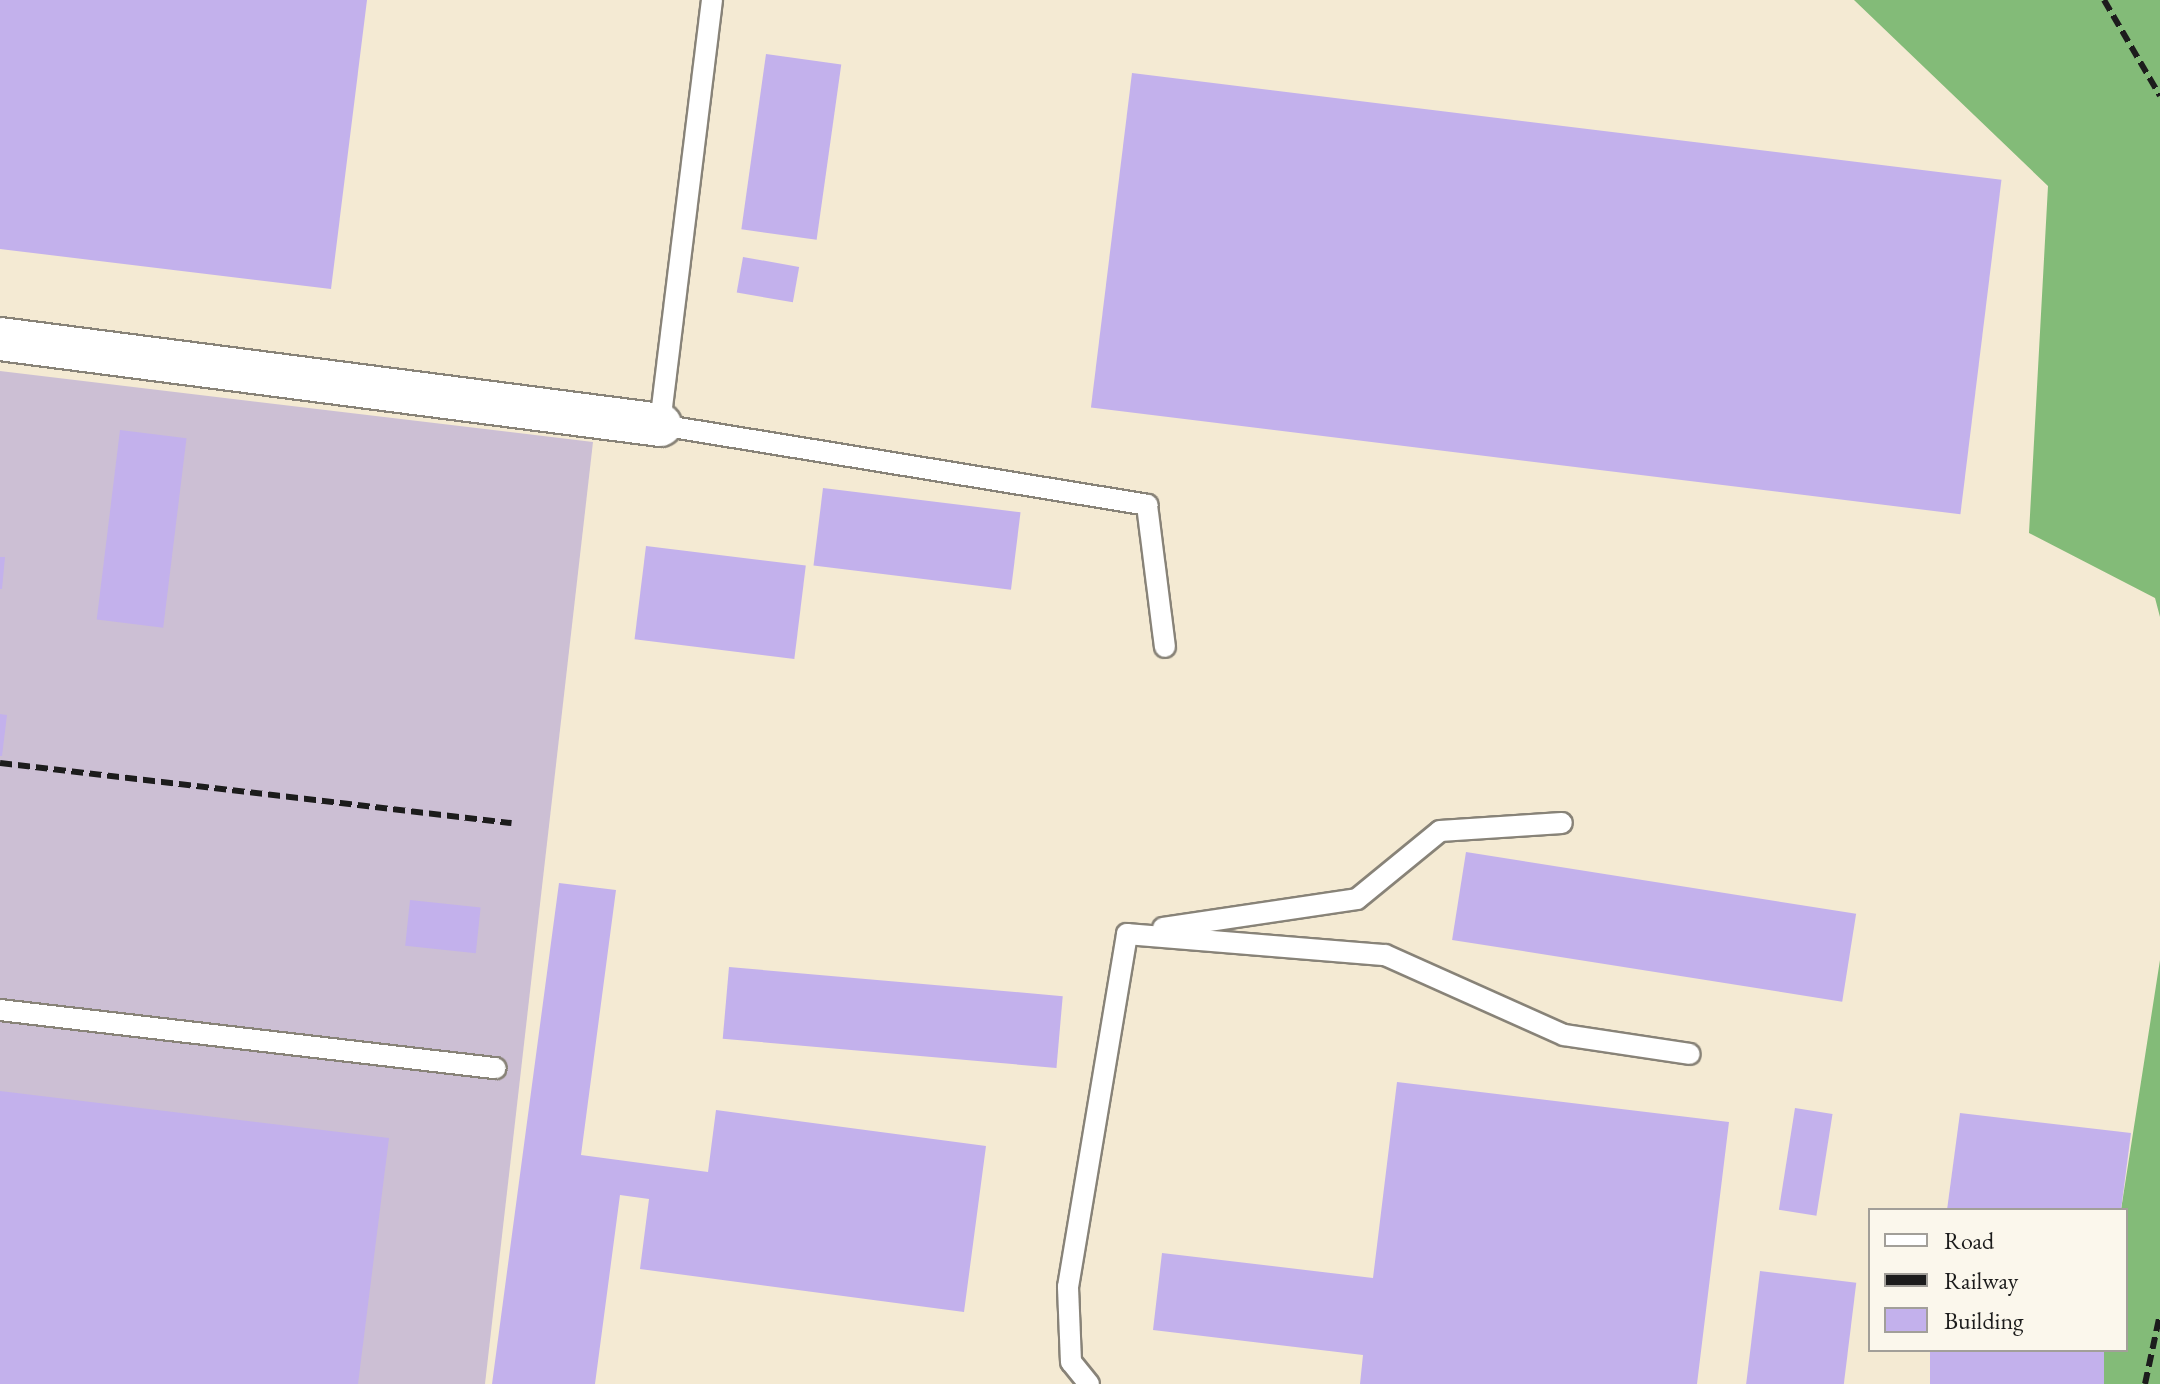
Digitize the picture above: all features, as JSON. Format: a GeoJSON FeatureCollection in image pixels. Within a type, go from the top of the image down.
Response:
{"type":"FeatureCollection","features":[{"type":"Feature","properties":{"kind":"street"},"geometry":{"type":"LineString","coordinates":[[0,339],[660,425]]}},
{"type":"Feature","properties":{"kind":"lane"},"geometry":{"type":"LineString","coordinates":[[712,0],[660,425],[1147,505],[1165,647]]}},
{"type":"Feature","properties":{"kind":"lane"},"geometry":{"type":"LineString","coordinates":[[1127,934],[1357,899],[1440,831],[1562,823]]}},
{"type":"Feature","properties":{"kind":"lane"},"geometry":{"type":"LineString","coordinates":[[1127,934],[1385,955],[1564,1035],[1690,1054]]}},
{"type":"Feature","properties":{"kind":"lane"},"geometry":{"type":"LineString","coordinates":[[1089,1384],[1071,1362],[1068,1287],[1127,934]]}},
{"type":"Feature","properties":{"kind":"lane"},"geometry":{"type":"LineString","coordinates":[[0,1010],[496,1068]]}},
{"type":"Feature","properties":{"kind":"shaded area"},"geometry":{"type":"Polygon","coordinates":[[[0,371],[593,442],[485,1384],[0,1384],[0,371]]]}},
{"type":"Feature","properties":{"kind":"green space"},"geometry":{"type":"Polygon","coordinates":[[[1854,0],[2160,0],[2160,617],[2155,598],[2029,533],[2048,186],[1854,0]]]}},
{"type":"Feature","properties":{"kind":"green space"},"geometry":{"type":"Polygon","coordinates":[[[2160,960],[2160,1384],[2100,1384],[2104,1352],[2128,1352],[2128,1208],[2121,1208],[2160,960]]]}},
{"type":"Feature","properties":{"kind":"building"},"geometry":{"type":"Polygon","coordinates":[[[0,0],[367,0],[331,289],[0,249],[0,0]]]}},
{"type":"Feature","properties":{"kind":"building"},"geometry":{"type":"Polygon","coordinates":[[[766,54],[841,65],[817,240],[741,229],[766,54]]]}},
{"type":"Feature","properties":{"kind":"building"},"geometry":{"type":"Polygon","coordinates":[[[1132,73],[2001,180],[1960,514],[1091,407],[1132,73]]]}},
{"type":"Feature","properties":{"kind":"building"},"geometry":{"type":"Polygon","coordinates":[[[743,257],[799,267],[793,302],[737,292],[743,257]]]}},
{"type":"Feature","properties":{"kind":"building"},"geometry":{"type":"Polygon","coordinates":[[[120,430],[187,438],[163,628],[97,620],[120,430]]]}},
{"type":"Feature","properties":{"kind":"building"},"geometry":{"type":"Polygon","coordinates":[[[823,488],[1021,512],[1011,590],[813,565],[823,488]]]}},
{"type":"Feature","properties":{"kind":"building"},"geometry":{"type":"Polygon","coordinates":[[[646,546],[806,566],[794,659],[635,639],[646,546]]]}},
{"type":"Feature","properties":{"kind":"building"},"geometry":{"type":"Polygon","coordinates":[[[0,557],[5,557],[2,589],[0,589],[0,557]]]}},
{"type":"Feature","properties":{"kind":"building"},"geometry":{"type":"Polygon","coordinates":[[[0,714],[7,715],[2,756],[0,756],[0,714]]]}},
{"type":"Feature","properties":{"kind":"building"},"geometry":{"type":"Polygon","coordinates":[[[1466,852],[1856,914],[1842,1002],[1452,940],[1466,852]]]}},
{"type":"Feature","properties":{"kind":"building"},"geometry":{"type":"Polygon","coordinates":[[[559,883],[616,890],[581,1155],[708,1172],[716,1110],[986,1146],[964,1312],[640,1269],[649,1199],[620,1195],[595,1384],[492,1384],[559,883]]]}},
{"type":"Feature","properties":{"kind":"building"},"geometry":{"type":"Polygon","coordinates":[[[410,900],[481,907],[476,953],[405,946],[410,900]]]}},
{"type":"Feature","properties":{"kind":"building"},"geometry":{"type":"Polygon","coordinates":[[[729,967],[1063,996],[1056,1068],[723,1039],[729,967]]]}},
{"type":"Feature","properties":{"kind":"building"},"geometry":{"type":"Polygon","coordinates":[[[1397,1082],[1729,1122],[1697,1384],[1360,1384],[1363,1355],[1153,1330],[1162,1253],[1373,1278],[1397,1082]]]}},
{"type":"Feature","properties":{"kind":"building"},"geometry":{"type":"Polygon","coordinates":[[[0,1091],[389,1138],[358,1384],[0,1384],[0,1091]]]}},
{"type":"Feature","properties":{"kind":"building"},"geometry":{"type":"Polygon","coordinates":[[[1795,1108],[1833,1114],[1816,1216],[1779,1210],[1795,1108]]]}},
{"type":"Feature","properties":{"kind":"building"},"geometry":{"type":"Polygon","coordinates":[[[1960,1113],[2131,1133],[2121,1208],[1947,1208],[1960,1113]]]}},
{"type":"Feature","properties":{"kind":"building"},"geometry":{"type":"Polygon","coordinates":[[[1760,1271],[1856,1283],[1844,1384],[1746,1384],[1760,1271]]]}},
{"type":"Feature","properties":{"kind":"building"},"geometry":{"type":"Polygon","coordinates":[[[1930,1352],[2104,1352],[2104,1384],[1930,1384],[1930,1352]]]}},
{"type":"Feature","properties":{"kind":"railway"},"geometry":{"type":"LineString","coordinates":[[2104,0],[2160,96]]}},
{"type":"Feature","properties":{"kind":"railway"},"geometry":{"type":"LineString","coordinates":[[0,763],[511,823]]}},
{"type":"Feature","properties":{"kind":"railway"},"geometry":{"type":"LineString","coordinates":[[2145,1384],[2160,1314]]}}]}
